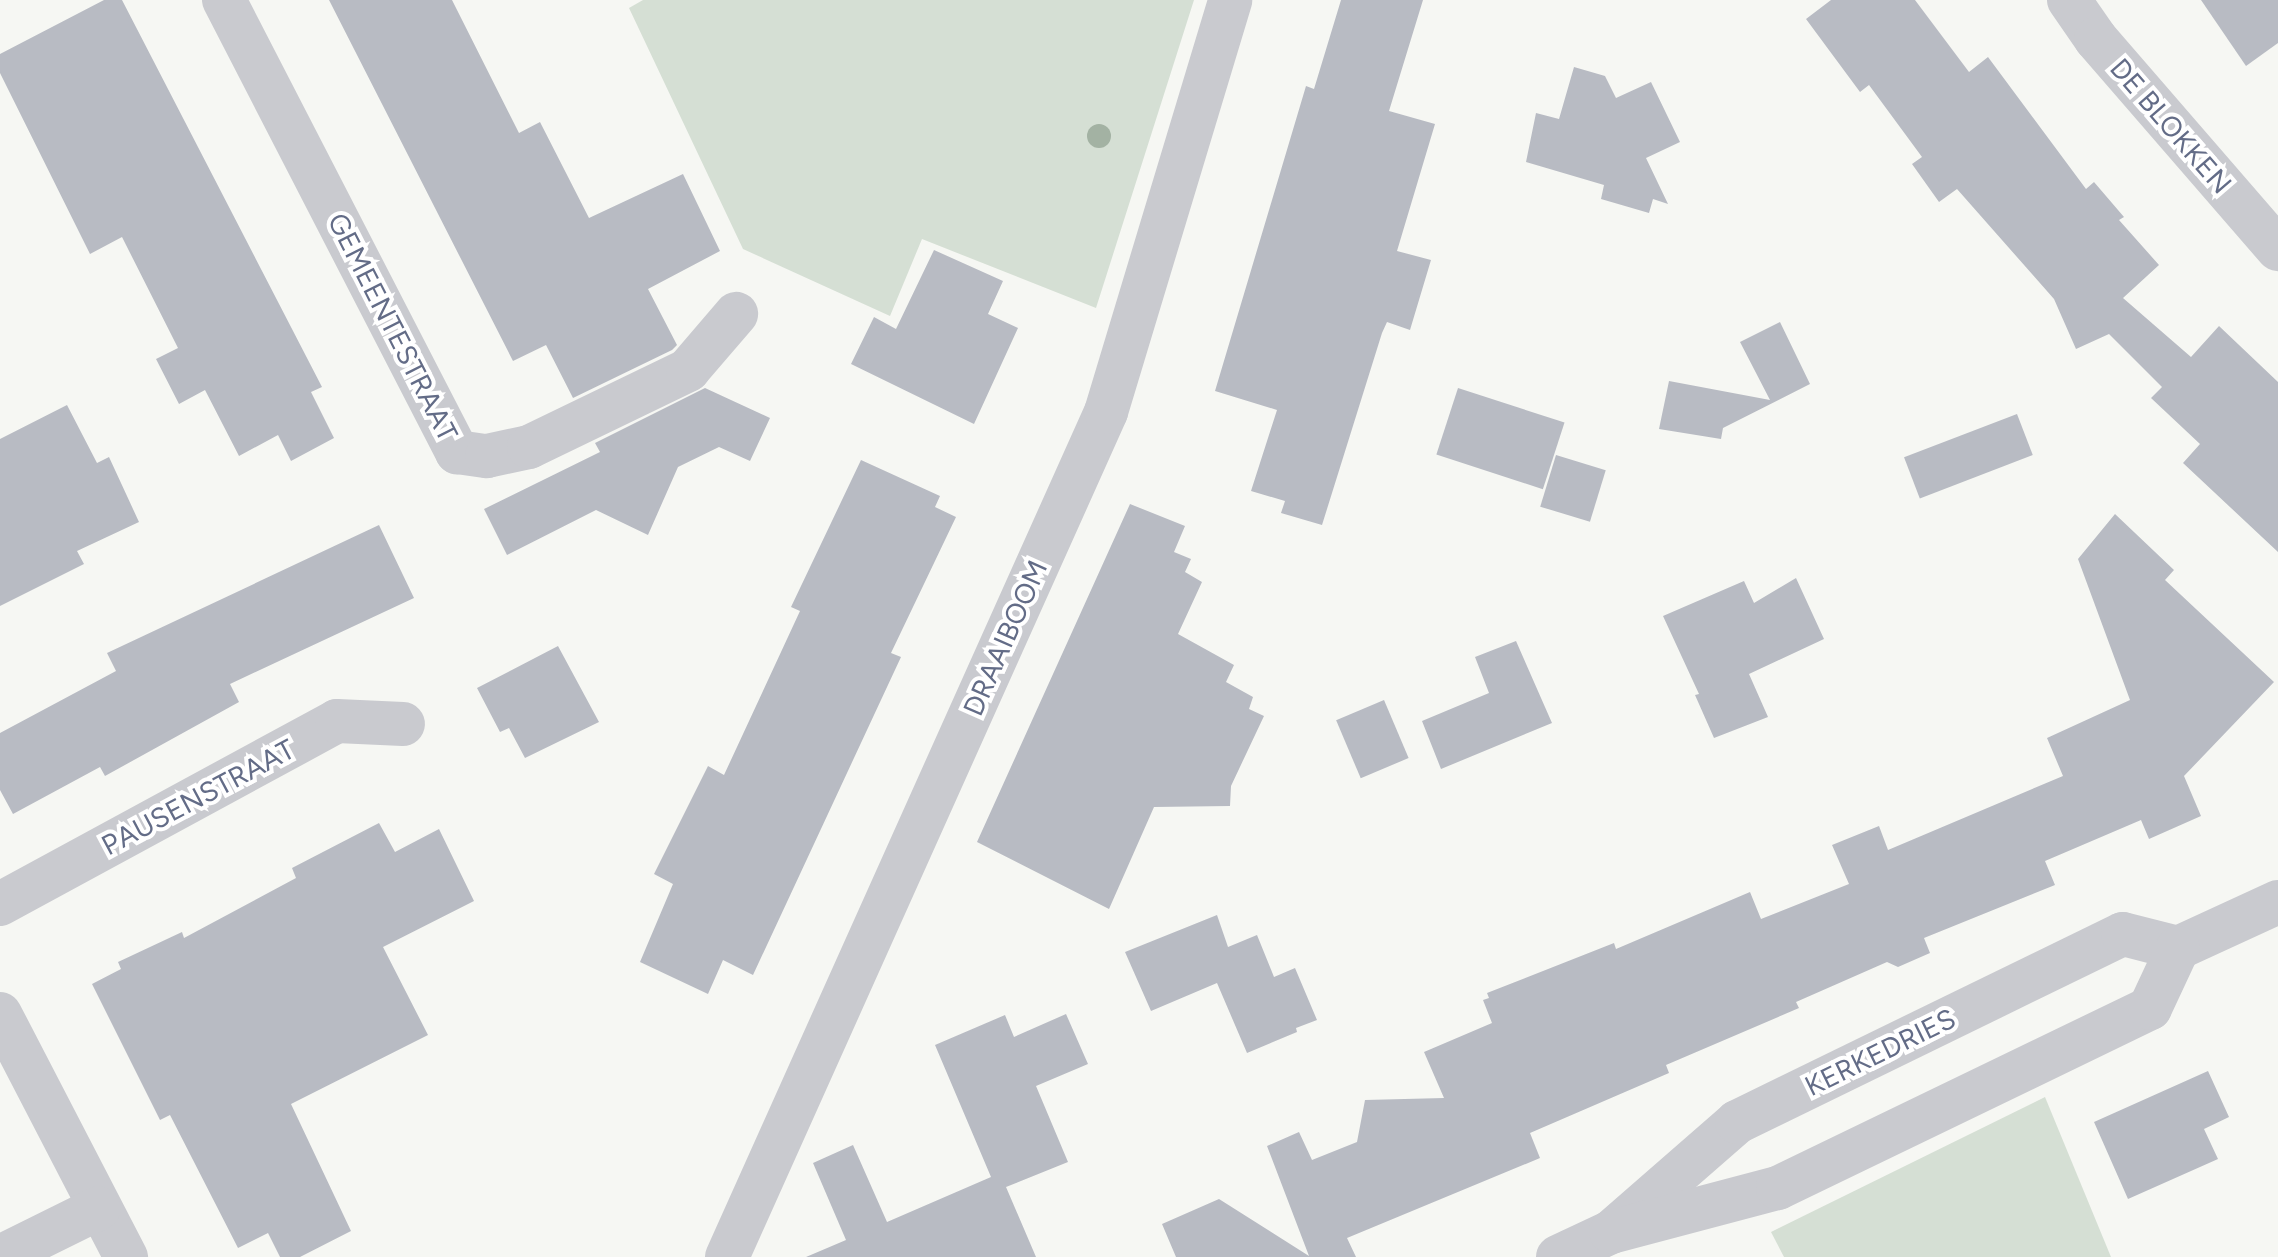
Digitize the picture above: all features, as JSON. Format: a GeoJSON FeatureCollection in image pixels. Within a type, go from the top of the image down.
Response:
{"type":"FeatureCollection","features":[{"type":"Feature","properties":{"kind":"street","name":"GEMEENTESTRAAT"},"geometry":{"type":"LineString","coordinates":[[224,0],[457,452],[487,456],[529,447],[688,370],[736,314]]}},
{"type":"Feature","properties":{"kind":"street","name":"DRAAIBOOM"},"geometry":{"type":"LineString","coordinates":[[727,1257],[1106,412],[1230,0]]}},
{"type":"Feature","properties":{"kind":"street","name":"DE BLOKKEN"},"geometry":{"type":"LineString","coordinates":[[2069,0],[2096,39],[2278,249]]}},
{"type":"Feature","properties":{"kind":"street","name":"PAUSENSTRAAT"},"geometry":{"type":"LineString","coordinates":[[0,904],[337,721],[403,724]]}},
{"type":"Feature","properties":{"kind":"street"},"geometry":{"type":"LineString","coordinates":[[2178,948],[2278,902]]}},
{"type":"Feature","properties":{"kind":"street","name":"KERKEDRIES"},"geometry":{"type":"LineString","coordinates":[[1558,1257],[1611,1232],[1778,1188],[2150,1008],[2178,948],[2123,934],[1737,1122],[1611,1232]]}},
{"type":"Feature","properties":{"kind":"street"},"geometry":{"type":"LineString","coordinates":[[0,1014],[126,1257]]}},
{"type":"Feature","properties":{"kind":"street"},"geometry":{"type":"LineString","coordinates":[[0,1257],[99,1208]]}},
{"type":"Feature","properties":{"kind":"shaded area"},"geometry":{"type":"Polygon","coordinates":[[[643,0],[1194,0],[1096,308],[922,239],[890,316],[743,249],[629,8],[643,0]]]}},
{"type":"Feature","properties":{"kind":"shaded area"},"geometry":{"type":"Polygon","coordinates":[[[2045,1097],[2111,1257],[1784,1257],[1771,1232],[2045,1097]]]}},
{"type":"Feature","properties":{"kind":"building"},"geometry":{"type":"Polygon","coordinates":[[[104,0],[122,0],[322,387],[311,392],[334,438],[291,461],[278,435],[239,456],[205,390],[179,404],[156,359],[178,348],[122,237],[90,254],[0,73],[0,54],[104,0]]]}},
{"type":"Feature","properties":{"kind":"building"},"geometry":{"type":"Polygon","coordinates":[[[329,0],[452,0],[519,133],[540,122],[589,218],[683,174],[720,251],[648,289],[677,345],[672,350],[573,398],[546,345],[513,361],[329,0]]]}},
{"type":"Feature","properties":{"kind":"building"},"geometry":{"type":"Polygon","coordinates":[[[1341,0],[1423,0],[1389,111],[1435,124],[1397,251],[1431,260],[1410,330],[1387,322],[1382,333],[1322,525],[1281,513],[1285,501],[1251,491],[1277,410],[1215,391],[1306,86],[1314,89],[1341,0]]]}},
{"type":"Feature","properties":{"kind":"building"},"geometry":{"type":"Polygon","coordinates":[[[1831,0],[1915,0],[1969,72],[1988,57],[2086,189],[2094,182],[2124,217],[2119,220],[2159,265],[2123,298],[2191,357],[2219,326],[2278,382],[2278,552],[2183,463],[2200,444],[2151,398],[2162,387],[2109,334],[2076,349],[2054,299],[1957,189],[1939,202],[1912,164],[1922,157],[1869,85],[1860,92],[1806,19],[1831,0]]]}},
{"type":"Feature","properties":{"kind":"building"},"geometry":{"type":"Polygon","coordinates":[[[2201,0],[2278,0],[2278,43],[2246,66],[2201,0]]]}},
{"type":"Feature","properties":{"kind":"building"},"geometry":{"type":"Polygon","coordinates":[[[1574,67],[1605,76],[1616,98],[1651,82],[1680,142],[1646,158],[1668,204],[1653,199],[1649,213],[1601,199],[1604,185],[1526,162],[1536,113],[1559,119],[1574,67]]]}},
{"type":"Feature","properties":{"kind":"building"},"geometry":{"type":"Polygon","coordinates":[[[934,250],[1003,281],[988,314],[1018,328],[974,424],[851,364],[874,317],[896,329],[934,250]]]}},
{"type":"Feature","properties":{"kind":"building"},"geometry":{"type":"Polygon","coordinates":[[[1780,322],[1810,384],[1723,428],[1721,439],[1659,429],[1669,381],[1770,400],[1740,342],[1780,322]]]}},
{"type":"Feature","properties":{"kind":"building"},"geometry":{"type":"Polygon","coordinates":[[[705,388],[770,418],[750,461],[719,447],[678,467],[648,535],[596,510],[507,555],[484,509],[600,452],[595,443],[705,388]]]}},
{"type":"Feature","properties":{"kind":"building"},"geometry":{"type":"Polygon","coordinates":[[[1458,388],[1565,423],[1543,489],[1436,455],[1458,388]]]}},
{"type":"Feature","properties":{"kind":"building"},"geometry":{"type":"Polygon","coordinates":[[[67,405],[97,463],[109,457],[139,522],[77,551],[84,564],[0,606],[0,439],[67,405]]]}},
{"type":"Feature","properties":{"kind":"building"},"geometry":{"type":"Polygon","coordinates":[[[2017,414],[2033,455],[1920,498],[1904,457],[2017,414]]]}},
{"type":"Feature","properties":{"kind":"building"},"geometry":{"type":"Polygon","coordinates":[[[1556,455],[1606,470],[1590,522],[1540,507],[1556,455]]]}},
{"type":"Feature","properties":{"kind":"building"},"geometry":{"type":"Polygon","coordinates":[[[861,460],[940,496],[935,507],[956,517],[891,653],[901,657],[753,975],[723,960],[708,994],[640,962],[673,884],[654,874],[708,766],[724,775],[800,611],[791,607],[861,460]]]}},
{"type":"Feature","properties":{"kind":"building"},"geometry":{"type":"Polygon","coordinates":[[[1130,504],[1185,526],[1174,552],[1191,559],[1185,572],[1202,582],[1178,634],[1234,665],[1226,682],[1253,697],[1249,709],[1264,716],[1231,786],[1230,806],[1154,807],[1109,909],[977,842],[1130,504]]]}},
{"type":"Feature","properties":{"kind":"building"},"geometry":{"type":"Polygon","coordinates":[[[2115,514],[2174,570],[2165,580],[2274,682],[2184,776],[2201,816],[2149,839],[2141,820],[2045,861],[2055,885],[1924,938],[1930,953],[1898,967],[1887,962],[1796,1002],[1799,1008],[1666,1065],[1669,1073],[1530,1133],[1540,1158],[1347,1238],[1356,1257],[1176,1257],[1162,1224],[1219,1199],[1309,1256],[1267,1146],[1299,1132],[1312,1160],[1357,1142],[1365,1100],[1444,1098],[1424,1052],[1492,1023],[1483,1000],[1489,998],[1487,993],[1614,943],[1616,949],[1750,892],[1761,919],[1849,884],[1832,845],[1879,826],[1888,850],[2063,776],[2047,738],[2130,700],[2078,559],[2115,514]]]}},
{"type":"Feature","properties":{"kind":"building"},"geometry":{"type":"Polygon","coordinates":[[[379,525],[414,598],[230,684],[239,702],[105,776],[100,767],[13,814],[0,790],[0,733],[116,671],[107,653],[379,525]]]}},
{"type":"Feature","properties":{"kind":"building"},"geometry":{"type":"Polygon","coordinates":[[[1796,578],[1824,639],[1749,674],[1768,717],[1714,738],[1695,695],[1699,694],[1663,616],[1744,581],[1754,603],[1796,578]]]}},
{"type":"Feature","properties":{"kind":"building"},"geometry":{"type":"Polygon","coordinates":[[[1516,641],[1552,723],[1441,769],[1422,721],[1489,693],[1475,657],[1516,641]]]}},
{"type":"Feature","properties":{"kind":"building"},"geometry":{"type":"Polygon","coordinates":[[[558,646],[599,722],[525,758],[509,728],[500,732],[477,688],[558,646]]]}},
{"type":"Feature","properties":{"kind":"building"},"geometry":{"type":"Polygon","coordinates":[[[1384,700],[1409,758],[1361,778],[1336,720],[1384,700]]]}},
{"type":"Feature","properties":{"kind":"building"},"geometry":{"type":"Polygon","coordinates":[[[379,823],[395,852],[439,829],[474,901],[383,947],[428,1035],[291,1104],[351,1231],[300,1257],[280,1257],[268,1233],[238,1248],[170,1115],[160,1120],[92,984],[121,969],[118,962],[182,932],[184,938],[296,878],[292,868],[379,823]]]}},
{"type":"Feature","properties":{"kind":"building"},"geometry":{"type":"Polygon","coordinates":[[[1217,915],[1228,947],[1257,935],[1274,977],[1295,968],[1317,1020],[1247,1053],[1217,983],[1151,1011],[1125,952],[1217,915]]]}},
{"type":"Feature","properties":{"kind":"building"},"geometry":{"type":"Polygon","coordinates":[[[1066,1014],[1088,1064],[1036,1086],[1068,1162],[1006,1187],[1036,1257],[806,1257],[846,1240],[813,1163],[853,1145],[887,1222],[991,1177],[935,1045],[1005,1015],[1014,1037],[1066,1014]]]}},
{"type":"Feature","properties":{"kind":"building"},"geometry":{"type":"Polygon","coordinates":[[[2208,1071],[2229,1117],[2204,1129],[2218,1159],[2128,1199],[2094,1122],[2208,1071]]]}}]}
